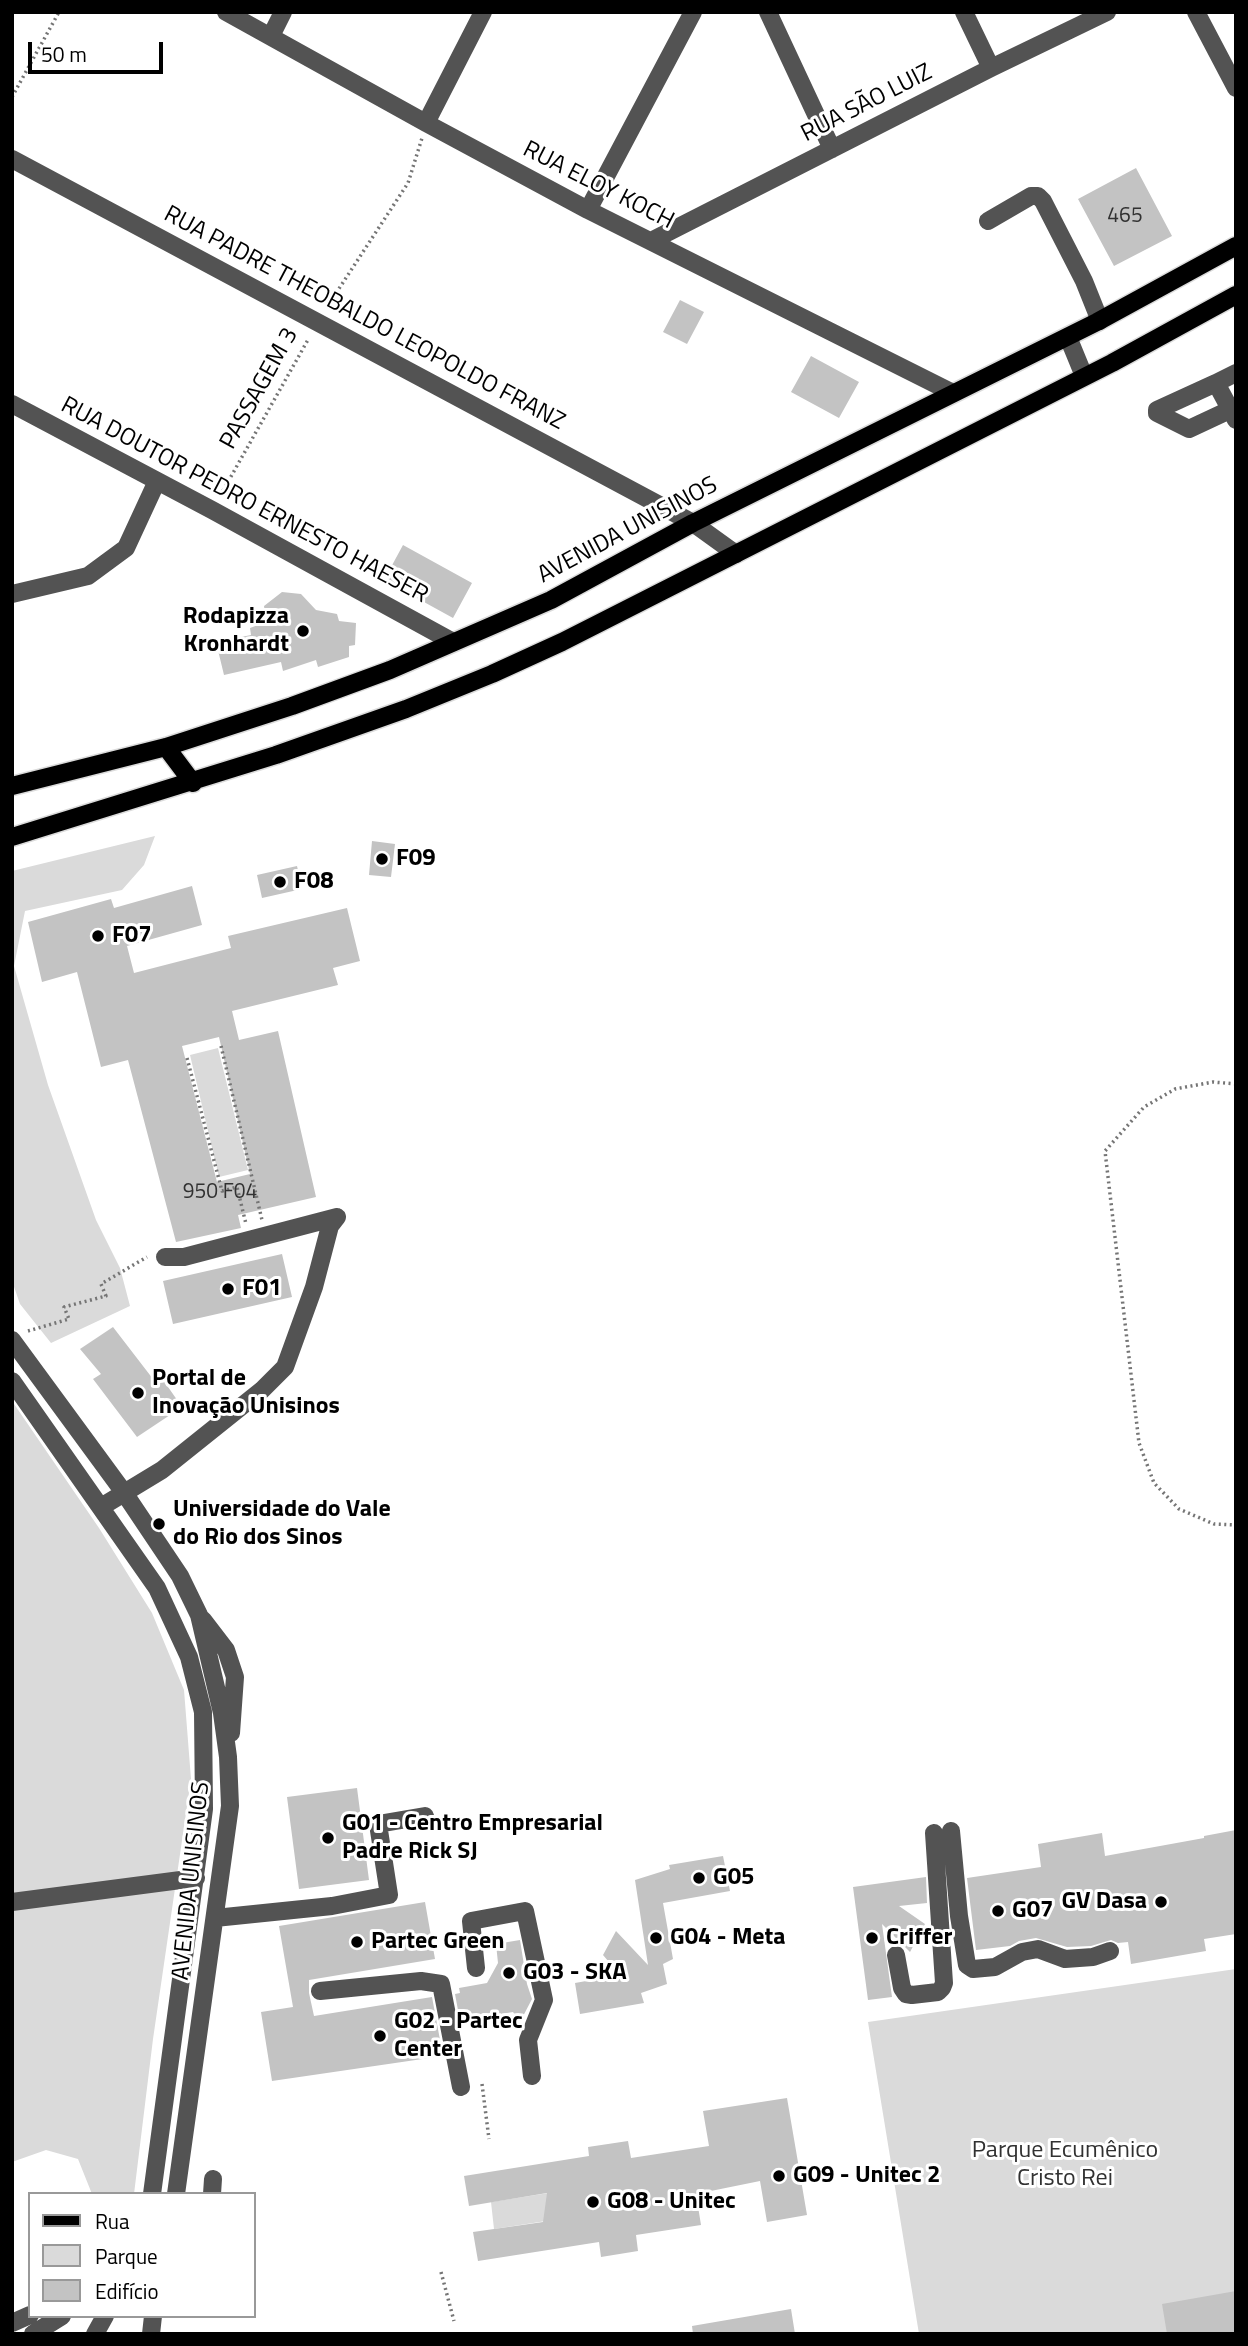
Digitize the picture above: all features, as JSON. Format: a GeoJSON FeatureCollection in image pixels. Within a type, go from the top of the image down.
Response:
{"type":"FeatureCollection","features":[{"type":"Feature","properties":{"kind":"main road","name":"AVENIDA UNISINOS"},"geometry":{"type":"LineString","coordinates":[[12,786],[166,747],[292,706],[390,670],[551,600],[693,523],[1100,321],[1236,246]]}},
{"type":"Feature","properties":{"kind":"main road"},"geometry":{"type":"LineString","coordinates":[[12,837],[193,783],[405,709],[492,674],[562,642],[736,554],[1236,295]]}},
{"type":"Feature","properties":{"kind":"main road"},"geometry":{"type":"LineString","coordinates":[[166,747],[193,783]]}},
{"type":"Feature","properties":{"kind":"street","name":"RUA ELOY KOCH"},"geometry":{"type":"LineString","coordinates":[[226,12],[588,210],[954,393]]}},
{"type":"Feature","properties":{"kind":"street"},"geometry":{"type":"LineString","coordinates":[[271,36],[283,12]]}},
{"type":"Feature","properties":{"kind":"street"},"geometry":{"type":"LineString","coordinates":[[426,123],[483,12]]}},
{"type":"Feature","properties":{"kind":"street"},"geometry":{"type":"LineString","coordinates":[[588,210],[693,12]]}},
{"type":"Feature","properties":{"kind":"street"},"geometry":{"type":"LineString","coordinates":[[768,12],[832,149]]}},
{"type":"Feature","properties":{"kind":"street"},"geometry":{"type":"LineString","coordinates":[[964,12],[991,68]]}},
{"type":"Feature","properties":{"kind":"street","name":"RUA SÃO LUIZ"},"geometry":{"type":"LineString","coordinates":[[651,241],[1107,12]]}},
{"type":"Feature","properties":{"kind":"street"},"geometry":{"type":"LineString","coordinates":[[1196,12],[1236,88]]}},
{"type":"Feature","properties":{"kind":"street","name":"RUA PADRE THEOBALDO LEOPOLDO FRANZ"},"geometry":{"type":"LineString","coordinates":[[12,159],[693,523],[736,554]]}},
{"type":"Feature","properties":{"kind":"street"},"geometry":{"type":"LineString","coordinates":[[988,221],[1031,195],[1038,196],[1084,281],[1100,321]]}},
{"type":"Feature","properties":{"kind":"street"},"geometry":{"type":"LineString","coordinates":[[1068,337],[1084,376]]}},
{"type":"Feature","properties":{"kind":"street"},"geometry":{"type":"LineString","coordinates":[[1216,383],[1234,412],[1189,429],[1157,413],[1157,410],[1236,373]]}},
{"type":"Feature","properties":{"kind":"street","name":"RUA DOUTOR PEDRO ERNESTO HAESER"},"geometry":{"type":"LineString","coordinates":[[12,404],[453,642]]}},
{"type":"Feature","properties":{"kind":"street"},"geometry":{"type":"LineString","coordinates":[[12,594],[88,576],[126,548],[157,481]]}},
{"type":"Feature","properties":{"kind":"street"},"geometry":{"type":"LineString","coordinates":[[102,1507],[162,1470],[211,1433],[285,1367],[314,1287],[332,1220],[184,1256],[156,1257]]}},
{"type":"Feature","properties":{"kind":"street","name":"AVENIDA UNISINOS"},"geometry":{"type":"LineString","coordinates":[[18,1336],[180,1576],[199,1615],[213,1671],[228,1757],[230,1806],[176,2192]]}},
{"type":"Feature","properties":{"kind":"street","name":"AVENIDA UNISINOS"},"geometry":{"type":"LineString","coordinates":[[12,1381],[157,1588],[189,1657],[203,1712],[204,1809],[152,2192]]}},
{"type":"Feature","properties":{"kind":"street"},"geometry":{"type":"LineString","coordinates":[[199,1615],[226,1650],[235,1677],[228,1757]]}},
{"type":"Feature","properties":{"kind":"street"},"geometry":{"type":"LineString","coordinates":[[213,1671],[235,1677]]}},
{"type":"Feature","properties":{"kind":"street"},"geometry":{"type":"LineString","coordinates":[[215,1918],[332,1906],[388,1895],[378,1824],[425,1816]]}},
{"type":"Feature","properties":{"kind":"street"},"geometry":{"type":"LineString","coordinates":[[896,1955],[902,1988],[906,1994],[937,1992],[943,1987],[943,1832],[967,1965],[973,1969],[995,1967],[1022,1952],[1038,1949],[1065,1959],[1093,1957],[1110,1951]]}},
{"type":"Feature","properties":{"kind":"street"},"geometry":{"type":"LineString","coordinates":[[12,1902],[196,1878]]}},
{"type":"Feature","properties":{"kind":"street"},"geometry":{"type":"LineString","coordinates":[[476,1968],[471,1921],[525,1911],[544,2000],[528,2040],[532,2076]]}},
{"type":"Feature","properties":{"kind":"street"},"geometry":{"type":"LineString","coordinates":[[320,1992],[421,1981],[441,1984],[461,2087]]}},
{"type":"Feature","properties":{"kind":"street"},"geometry":{"type":"LineString","coordinates":[[12,2323],[28,2316]]}},
{"type":"Feature","properties":{"kind":"street"},"geometry":{"type":"LineString","coordinates":[[33,2334],[59,2318]]}},
{"type":"Feature","properties":{"kind":"street"},"geometry":{"type":"LineString","coordinates":[[94,2334],[103,2318]]}},
{"type":"Feature","properties":{"kind":"path"},"geometry":{"type":"LineString","coordinates":[[12,97],[59,12]]}},
{"type":"Feature","properties":{"kind":"path","name":"PASSAGEM 3"},"geometry":{"type":"LineString","coordinates":[[212,510],[318,322],[408,183],[426,123]]}},
{"type":"Feature","properties":{"kind":"path"},"geometry":{"type":"LineString","coordinates":[[187,1058],[222,1191],[237,1187],[246,1224],[262,1220],[221,1046]]}},
{"type":"Feature","properties":{"kind":"path"},"geometry":{"type":"LineString","coordinates":[[1236,1084],[1213,1082],[1175,1088],[1144,1107],[1105,1151],[1139,1443],[1154,1483],[1179,1509],[1214,1524],[1236,1525]]}},
{"type":"Feature","properties":{"kind":"path"},"geometry":{"type":"LineString","coordinates":[[18,1336],[69,1319],[64,1307],[106,1296],[101,1284],[156,1257]]}},
{"type":"Feature","properties":{"kind":"path"},"geometry":{"type":"LineString","coordinates":[[482,2084],[489,2139]]}},
{"type":"Feature","properties":{"kind":"path"},"geometry":{"type":"LineString","coordinates":[[441,2272],[454,2320]]}},
{"type":"Feature","properties":{"kind":"green space"},"geometry":{"type":"Polygon","coordinates":[[[155,836],[144,865],[122,890],[25,911],[14,966],[48,1085],[96,1220],[120,1268],[130,1306],[51,1343],[20,1304],[12,1281],[12,871],[155,836]]]}},
{"type":"Feature","properties":{"kind":"green space"},"geometry":{"type":"Polygon","coordinates":[[[218,1048],[248,1170],[219,1177],[190,1055],[218,1048]]]}},
{"type":"Feature","properties":{"kind":"green space"},"geometry":{"type":"Polygon","coordinates":[[[12,1401],[99,1528],[152,1613],[184,1690],[191,1779],[153,2039],[134,2192],[91,2192],[78,2159],[46,2150],[12,2162],[12,1401]]]}},
{"type":"Feature","properties":{"kind":"green space","name":"Parque Ecumênico Cristo Rei"},"geometry":{"type":"Polygon","coordinates":[[[1236,1969],[1236,2334],[919,2334],[868,2022],[1236,1969]]]}},
{"type":"Feature","properties":{"kind":"green space"},"geometry":{"type":"Polygon","coordinates":[[[555,2192],[559,2219],[494,2229],[491,2202],[555,2192]]]}},
{"type":"Feature","properties":{"kind":"building"},"geometry":{"type":"Polygon","coordinates":[[[1136,168],[1172,236],[1114,266],[1078,199],[1136,168]]]}},
{"type":"Feature","properties":{"kind":"building"},"geometry":{"type":"Polygon","coordinates":[[[680,300],[704,312],[687,344],[663,332],[680,300]]]}},
{"type":"Feature","properties":{"kind":"building"},"geometry":{"type":"Polygon","coordinates":[[[811,356],[859,382],[839,418],[791,392],[811,356]]]}},
{"type":"Feature","properties":{"kind":"building"},"geometry":{"type":"Polygon","coordinates":[[[403,545],[472,583],[453,618],[384,580],[403,545]]]}},
{"type":"Feature","properties":{"kind":"building","name":"Rodapizza Kronhardt"},"geometry":{"type":"Polygon","coordinates":[[[282,592],[301,594],[316,610],[337,614],[339,621],[356,623],[355,645],[349,646],[349,657],[318,667],[316,660],[283,671],[281,662],[224,675],[216,642],[251,635],[250,628],[266,622],[264,606],[282,592]]]}},
{"type":"Feature","properties":{"kind":"building","name":"F09"},"geometry":{"type":"Polygon","coordinates":[[[372,841],[395,844],[391,877],[369,875],[372,841]]]}},
{"type":"Feature","properties":{"kind":"building","name":"F08"},"geometry":{"type":"Polygon","coordinates":[[[297,866],[302,889],[262,898],[257,875],[297,866]]]}},
{"type":"Feature","properties":{"kind":"building"},"geometry":{"type":"Polygon","coordinates":[[[192,886],[202,925],[127,946],[134,973],[231,948],[228,936],[347,908],[360,961],[333,968],[338,985],[232,1011],[239,1040],[278,1031],[316,1197],[238,1215],[241,1228],[176,1242],[128,1060],[101,1067],[77,972],[42,982],[28,922],[111,899],[114,908],[192,886]],[[219,1037],[182,1046],[217,1182],[250,1174],[219,1037]]]}},
{"type":"Feature","properties":{"kind":"building","name":"F01"},"geometry":{"type":"Polygon","coordinates":[[[282,1254],[292,1297],[173,1324],[163,1281],[282,1254]]]}},
{"type":"Feature","properties":{"kind":"building","name":"Portal de Inovação Unisinos"},"geometry":{"type":"Polygon","coordinates":[[[113,1327],[153,1379],[159,1374],[182,1407],[137,1437],[93,1379],[101,1374],[80,1349],[113,1327]]]}},
{"type":"Feature","properties":{"kind":"building","name":"G01 - Centro Empresarial Padre Rick SJ"},"geometry":{"type":"Polygon","coordinates":[[[357,1788],[369,1880],[299,1889],[287,1797],[357,1788]]]}},
{"type":"Feature","properties":{"kind":"building"},"geometry":{"type":"Polygon","coordinates":[[[1236,1830],[1236,1934],[1204,1939],[1206,1951],[1131,1964],[1128,1942],[1118,1943],[1111,1940],[1091,1946],[1067,1947],[1036,1938],[1019,1941],[1010,1946],[976,1950],[967,1878],[1041,1867],[1038,1844],[1102,1833],[1105,1856],[1236,1830]]]}},
{"type":"Feature","properties":{"kind":"building","name":"G04 - Meta"},"geometry":{"type":"Polygon","coordinates":[[[723,1856],[730,1891],[663,1903],[673,1959],[663,1964],[667,1984],[641,1993],[644,2003],[580,2014],[575,1983],[620,1975],[603,1955],[616,1931],[648,1965],[635,1880],[670,1869],[669,1865],[723,1856]]]}},
{"type":"Feature","properties":{"kind":"building","name":"Criffer"},"geometry":{"type":"Polygon","coordinates":[[[926,1877],[927,1903],[899,1906],[925,1924],[910,1952],[882,1924],[892,1997],[868,2000],[853,1887],[926,1877]]]}},
{"type":"Feature","properties":{"kind":"building"},"geometry":{"type":"Polygon","coordinates":[[[425,1902],[435,1959],[309,1980],[309,1993],[314,2016],[432,1997],[443,2056],[272,2081],[261,2012],[293,2007],[279,1926],[425,1902]]]}},
{"type":"Feature","properties":{"kind":"building","name":"G03 - SKA"},"geometry":{"type":"Polygon","coordinates":[[[520,1940],[532,1999],[520,2022],[513,2012],[460,2021],[455,1994],[460,1993],[459,1988],[487,1983],[498,1963],[496,1944],[520,1940]]]}},
{"type":"Feature","properties":{"kind":"building","name":"G08 - Unitec"},"geometry":{"type":"Polygon","coordinates":[[[787,2098],[807,2215],[767,2222],[760,2181],[696,2194],[701,2225],[636,2235],[638,2251],[601,2257],[599,2242],[478,2261],[473,2232],[543,2222],[547,2193],[469,2206],[464,2176],[589,2156],[588,2147],[628,2141],[631,2158],[709,2146],[703,2111],[787,2098]]]}},
{"type":"Feature","properties":{"kind":"building"},"geometry":{"type":"Polygon","coordinates":[[[1236,2291],[1236,2334],[1167,2334],[1162,2304],[1236,2291]]]}},
{"type":"Feature","properties":{"kind":"building"},"geometry":{"type":"Polygon","coordinates":[[[791,2309],[795,2334],[693,2334],[692,2326],[791,2309]]]}},
{"type":"Feature","properties":{"kind":"place","name":"Rodapizza Kronhardt"},"geometry":{"type":"Point","coordinates":[303,631]}},
{"type":"Feature","properties":{"kind":"place","name":"F09"},"geometry":{"type":"Point","coordinates":[382,859]}},
{"type":"Feature","properties":{"kind":"place","name":"F08"},"geometry":{"type":"Point","coordinates":[280,882]}},
{"type":"Feature","properties":{"kind":"place","name":"F07"},"geometry":{"type":"Point","coordinates":[98,936]}},
{"type":"Feature","properties":{"kind":"place","name":"F01"},"geometry":{"type":"Point","coordinates":[228,1289]}},
{"type":"Feature","properties":{"kind":"place","name":"Portal de Inovação Unisinos"},"geometry":{"type":"Point","coordinates":[138,1393]}},
{"type":"Feature","properties":{"kind":"place","name":"Universidade do Vale do Rio dos Sinos"},"geometry":{"type":"Point","coordinates":[159,1524]}},
{"type":"Feature","properties":{"kind":"place","name":"G01 - Centro Empresarial Padre Rick SJ"},"geometry":{"type":"Point","coordinates":[328,1838]}},
{"type":"Feature","properties":{"kind":"place","name":"G05"},"geometry":{"type":"Point","coordinates":[699,1878]}},
{"type":"Feature","properties":{"kind":"place","name":"GV Dasa"},"geometry":{"type":"Point","coordinates":[1161,1902]}},
{"type":"Feature","properties":{"kind":"place","name":"G07"},"geometry":{"type":"Point","coordinates":[998,1911]}},
{"type":"Feature","properties":{"kind":"place","name":"G04 - Meta"},"geometry":{"type":"Point","coordinates":[656,1938]}},
{"type":"Feature","properties":{"kind":"place","name":"Criffer"},"geometry":{"type":"Point","coordinates":[872,1938]}},
{"type":"Feature","properties":{"kind":"place","name":"Partec Green"},"geometry":{"type":"Point","coordinates":[357,1942]}},
{"type":"Feature","properties":{"kind":"place","name":"G03 - SKA"},"geometry":{"type":"Point","coordinates":[509,1973]}},
{"type":"Feature","properties":{"kind":"place","name":"G02 - Partec Center"},"geometry":{"type":"Point","coordinates":[380,2036]}},
{"type":"Feature","properties":{"kind":"place","name":"G09 - Unitec 2"},"geometry":{"type":"Point","coordinates":[779,2176]}},
{"type":"Feature","properties":{"kind":"place","name":"G08 - Unitec"},"geometry":{"type":"Point","coordinates":[593,2202]}}]}
